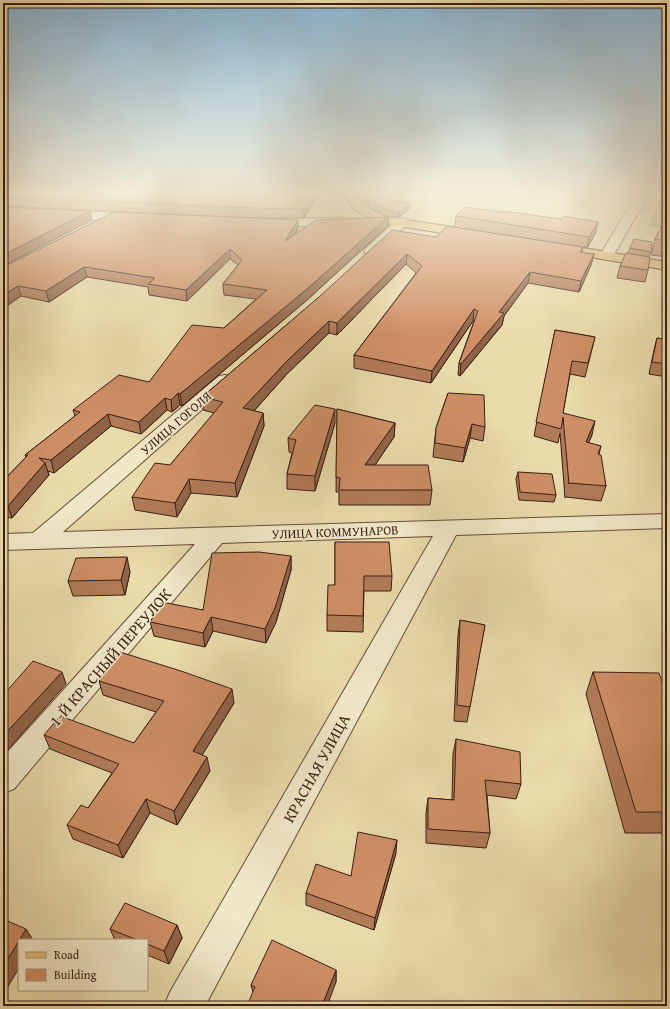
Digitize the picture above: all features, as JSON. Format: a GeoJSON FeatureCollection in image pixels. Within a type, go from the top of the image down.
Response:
{"type":"FeatureCollection","features":[{"type":"Feature","properties":{"kind":"main road"},"geometry":{"type":"LineString","coordinates":[[537,244],[667,266]]}},
{"type":"Feature","properties":{"kind":"street"},"geometry":{"type":"LineString","coordinates":[[358,264],[384,239]]}},
{"type":"Feature","properties":{"kind":"street"},"geometry":{"type":"LineString","coordinates":[[607,255],[616,239]]}},
{"type":"Feature","properties":{"kind":"street","name":"УЛИЦА ГОГОЛЯ"},"geometry":{"type":"LineString","coordinates":[[37,542],[235,372]]}},
{"type":"Feature","properties":{"kind":"street","name":"УЛИЦА КОММУНАРОВ"},"geometry":{"type":"LineString","coordinates":[[3,542],[667,521]]}},
{"type":"Feature","properties":{"kind":"street","name":"КРАСНАЯ УЛИЦА"},"geometry":{"type":"LineString","coordinates":[[184,1006],[448,529]]}},
{"type":"Feature","properties":{"kind":"street","name":"1-Й КРАСНЫЙ ПЕРЕУЛОК"},"geometry":{"type":"LineString","coordinates":[[3,779],[216,536]]}},
{"type":"Feature","properties":{"kind":"building"},"geometry":{"type":"Polygon","coordinates":[[[3,239],[34,239],[3,255],[3,239]]]}},
{"type":"Feature","properties":{"kind":"building"},"geometry":{"type":"Polygon","coordinates":[[[59,239],[286,239],[285,241],[288,239],[363,239],[307,289],[180,394],[178,393],[171,400],[165,398],[139,422],[108,414],[51,460],[39,458],[45,463],[8,506],[3,505],[3,481],[28,455],[25,455],[80,412],[73,410],[119,375],[149,382],[192,325],[224,328],[267,290],[223,284],[242,260],[230,249],[186,290],[148,284],[155,278],[84,267],[46,291],[18,286],[3,295],[3,267],[59,239]]]}},
{"type":"Feature","properties":{"kind":"building"},"geometry":{"type":"Polygon","coordinates":[[[382,239],[532,239],[583,247],[580,252],[594,254],[581,281],[530,272],[499,312],[504,313],[461,364],[459,363],[478,311],[474,309],[432,371],[354,355],[422,266],[407,254],[337,323],[329,321],[286,362],[243,408],[263,413],[235,483],[189,479],[175,503],[132,497],[155,463],[170,465],[223,402],[202,397],[319,297],[382,239]]]}},
{"type":"Feature","properties":{"kind":"building"},"geometry":{"type":"Polygon","coordinates":[[[634,239],[652,242],[651,252],[630,248],[634,239]]]}},
{"type":"Feature","properties":{"kind":"building"},"geometry":{"type":"Polygon","coordinates":[[[656,239],[667,239],[667,241],[656,239]]]}},
{"type":"Feature","properties":{"kind":"building"},"geometry":{"type":"Polygon","coordinates":[[[626,253],[650,257],[648,270],[620,266],[626,253]]]}},
{"type":"Feature","properties":{"kind":"building"},"geometry":{"type":"Polygon","coordinates":[[[555,330],[595,337],[588,363],[572,361],[563,413],[595,421],[586,442],[601,446],[598,454],[601,455],[606,486],[569,484],[563,417],[561,429],[536,422],[555,330]]]}},
{"type":"Feature","properties":{"kind":"building"},"geometry":{"type":"Polygon","coordinates":[[[657,338],[667,340],[667,364],[652,362],[657,338]]]}},
{"type":"Feature","properties":{"kind":"building"},"geometry":{"type":"Polygon","coordinates":[[[448,393],[484,395],[485,427],[472,424],[465,448],[435,443],[436,428],[448,393]]]}},
{"type":"Feature","properties":{"kind":"building"},"geometry":{"type":"Polygon","coordinates":[[[315,405],[335,409],[315,476],[287,474],[296,440],[288,438],[315,405]]]}},
{"type":"Feature","properties":{"kind":"building"},"geometry":{"type":"Polygon","coordinates":[[[337,409],[395,423],[365,465],[428,465],[432,490],[339,490],[340,478],[336,477],[337,409]]]}},
{"type":"Feature","properties":{"kind":"building"},"geometry":{"type":"Polygon","coordinates":[[[518,472],[552,474],[556,495],[520,492],[518,472]]]}},
{"type":"Feature","properties":{"kind":"building"},"geometry":{"type":"Polygon","coordinates":[[[335,542],[389,542],[392,576],[364,576],[363,616],[327,615],[328,585],[335,585],[335,542]]]}},
{"type":"Feature","properties":{"kind":"building"},"geometry":{"type":"Polygon","coordinates":[[[259,552],[291,556],[275,608],[265,629],[211,617],[203,633],[150,622],[162,602],[203,610],[212,553],[259,552]]]}},
{"type":"Feature","properties":{"kind":"building"},"geometry":{"type":"Polygon","coordinates":[[[127,557],[121,580],[68,581],[76,558],[127,557]]]}},
{"type":"Feature","properties":{"kind":"building"},"geometry":{"type":"Polygon","coordinates":[[[460,620],[485,625],[470,707],[457,705],[460,620]]]}},
{"type":"Feature","properties":{"kind":"building"},"geometry":{"type":"Polygon","coordinates":[[[120,652],[232,689],[193,751],[207,757],[174,811],[146,799],[118,845],[67,825],[81,805],[88,808],[119,764],[44,735],[60,716],[134,743],[164,701],[99,681],[120,652]]]}},
{"type":"Feature","properties":{"kind":"building"},"geometry":{"type":"Polygon","coordinates":[[[33,661],[62,672],[3,736],[3,691],[6,692],[33,661]]]}},
{"type":"Feature","properties":{"kind":"building"},"geometry":{"type":"Polygon","coordinates":[[[593,672],[659,673],[667,695],[667,812],[636,812],[593,672]]]}},
{"type":"Feature","properties":{"kind":"building"},"geometry":{"type":"Polygon","coordinates":[[[456,739],[520,752],[521,784],[485,780],[490,833],[428,829],[428,798],[454,800],[456,739]]]}},
{"type":"Feature","properties":{"kind":"building"},"geometry":{"type":"Polygon","coordinates":[[[358,832],[397,840],[375,918],[306,893],[316,864],[351,876],[358,832]]]}},
{"type":"Feature","properties":{"kind":"building"},"geometry":{"type":"Polygon","coordinates":[[[125,903],[177,925],[164,951],[148,944],[148,939],[135,939],[110,929],[125,903]]]}},
{"type":"Feature","properties":{"kind":"building"},"geometry":{"type":"Polygon","coordinates":[[[3,919],[26,929],[20,939],[18,939],[18,942],[3,967],[3,919]]]}},
{"type":"Feature","properties":{"kind":"building"},"geometry":{"type":"Polygon","coordinates":[[[272,940],[336,970],[322,1006],[247,1006],[255,987],[251,985],[272,940]]]}},
{"type":"Feature","properties":{"kind":"building"},"geometry":{"type":"Polygon","coordinates":[[[381,1002],[392,1006],[380,1006],[381,1002]]]}}]}
